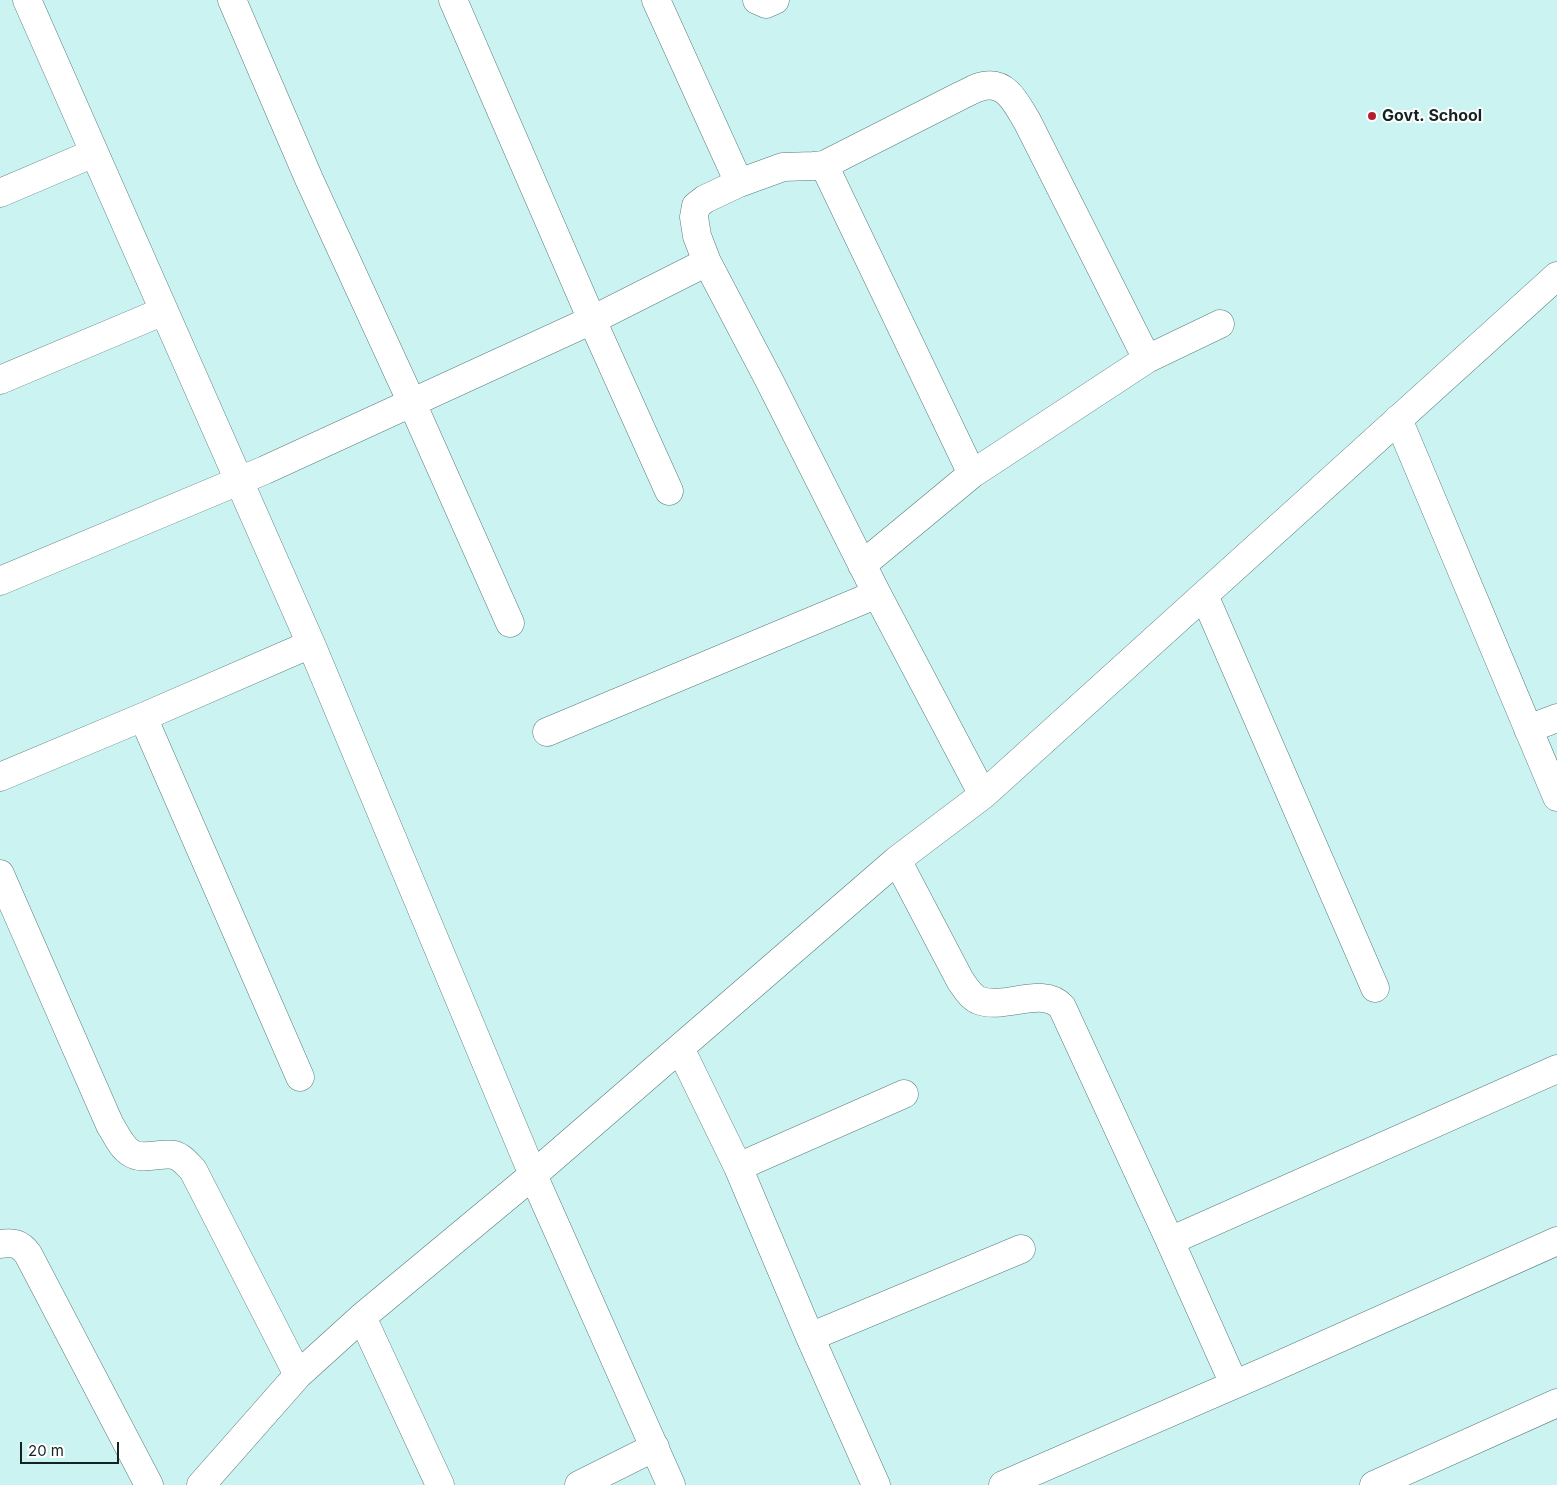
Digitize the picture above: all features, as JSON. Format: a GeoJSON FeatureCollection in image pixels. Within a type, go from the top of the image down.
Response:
{"type":"FeatureCollection","features":[{"type":"Feature","properties":{"kind":"street"},"geometry":{"type":"LineString","coordinates":[[28,0],[311,644],[533,1175],[672,1485]]}},
{"type":"Feature","properties":{"kind":"street"},"geometry":{"type":"LineString","coordinates":[[232,0],[309,179],[510,623]]}},
{"type":"Feature","properties":{"kind":"street"},"geometry":{"type":"LineString","coordinates":[[453,0],[668,491]]}},
{"type":"Feature","properties":{"kind":"street"},"geometry":{"type":"LineString","coordinates":[[656,0],[739,183]]}},
{"type":"Feature","properties":{"kind":"street"},"geometry":{"type":"LineString","coordinates":[[757,0],[766,4],[774,0]]}},
{"type":"Feature","properties":{"kind":"street"},"geometry":{"type":"LineString","coordinates":[[983,795],[877,594],[707,262],[697,236],[694,216],[696,206],[705,199],[739,183],[783,166],[824,164],[962,95],[985,86],[1001,88],[1013,97],[1027,121],[1147,359]]}},
{"type":"Feature","properties":{"kind":"street"},"geometry":{"type":"LineString","coordinates":[[0,193],[94,153]]}},
{"type":"Feature","properties":{"kind":"street"},"geometry":{"type":"LineString","coordinates":[[824,164],[972,474]]}},
{"type":"Feature","properties":{"kind":"street"},"geometry":{"type":"LineString","coordinates":[[0,581],[238,481],[412,403],[592,320],[707,262]]}},
{"type":"Feature","properties":{"kind":"street"},"geometry":{"type":"LineString","coordinates":[[200,1485],[298,1376],[362,1317],[533,1175],[897,860],[983,795],[1557,276]]}},
{"type":"Feature","properties":{"kind":"street"},"geometry":{"type":"LineString","coordinates":[[0,380],[164,311]]}},
{"type":"Feature","properties":{"kind":"street"},"geometry":{"type":"LineString","coordinates":[[862,565],[972,474],[1147,359],[1220,324]]}},
{"type":"Feature","properties":{"kind":"street"},"geometry":{"type":"LineString","coordinates":[[1398,419],[1557,797]]}},
{"type":"Feature","properties":{"kind":"street"},"geometry":{"type":"LineString","coordinates":[[547,732],[877,594]]}},
{"type":"Feature","properties":{"kind":"street"},"geometry":{"type":"LineString","coordinates":[[1204,595],[1375,988]]}},
{"type":"Feature","properties":{"kind":"street"},"geometry":{"type":"LineString","coordinates":[[0,777],[143,718],[311,644]]}},
{"type":"Feature","properties":{"kind":"street"},"geometry":{"type":"LineString","coordinates":[[143,718],[300,1078]]}},
{"type":"Feature","properties":{"kind":"street"},"geometry":{"type":"LineString","coordinates":[[1528,729],[1557,718]]}},
{"type":"Feature","properties":{"kind":"street"},"geometry":{"type":"LineString","coordinates":[[897,860],[960,980],[970,994],[977,1000],[998,1003],[1047,998],[1057,1001],[1062,1007],[1234,1384]]}},
{"type":"Feature","properties":{"kind":"street"},"geometry":{"type":"LineString","coordinates":[[0,874],[110,1124],[121,1143],[132,1154],[176,1156],[193,1170],[298,1376]]}},
{"type":"Feature","properties":{"kind":"street"},"geometry":{"type":"LineString","coordinates":[[680,1048],[738,1167],[810,1337],[876,1485]]}},
{"type":"Feature","properties":{"kind":"street"},"geometry":{"type":"LineString","coordinates":[[1170,1241],[1557,1069]]}},
{"type":"Feature","properties":{"kind":"street"},"geometry":{"type":"LineString","coordinates":[[738,1167],[904,1094]]}},
{"type":"Feature","properties":{"kind":"street"},"geometry":{"type":"LineString","coordinates":[[1003,1485],[1557,1241]]}},
{"type":"Feature","properties":{"kind":"street"},"geometry":{"type":"LineString","coordinates":[[0,1244],[12,1242],[18,1244],[28,1254],[149,1485]]}},
{"type":"Feature","properties":{"kind":"street"},"geometry":{"type":"LineString","coordinates":[[810,1337],[1021,1249]]}},
{"type":"Feature","properties":{"kind":"street"},"geometry":{"type":"LineString","coordinates":[[362,1317],[440,1485]]}},
{"type":"Feature","properties":{"kind":"street"},"geometry":{"type":"LineString","coordinates":[[1374,1485],[1557,1403]]}},
{"type":"Feature","properties":{"kind":"street"},"geometry":{"type":"LineString","coordinates":[[579,1485],[655,1448]]}},
{"type":"Feature","properties":{"kind":"place","name":"Govt. School"},"geometry":{"type":"Point","coordinates":[1372,116]}}]}
